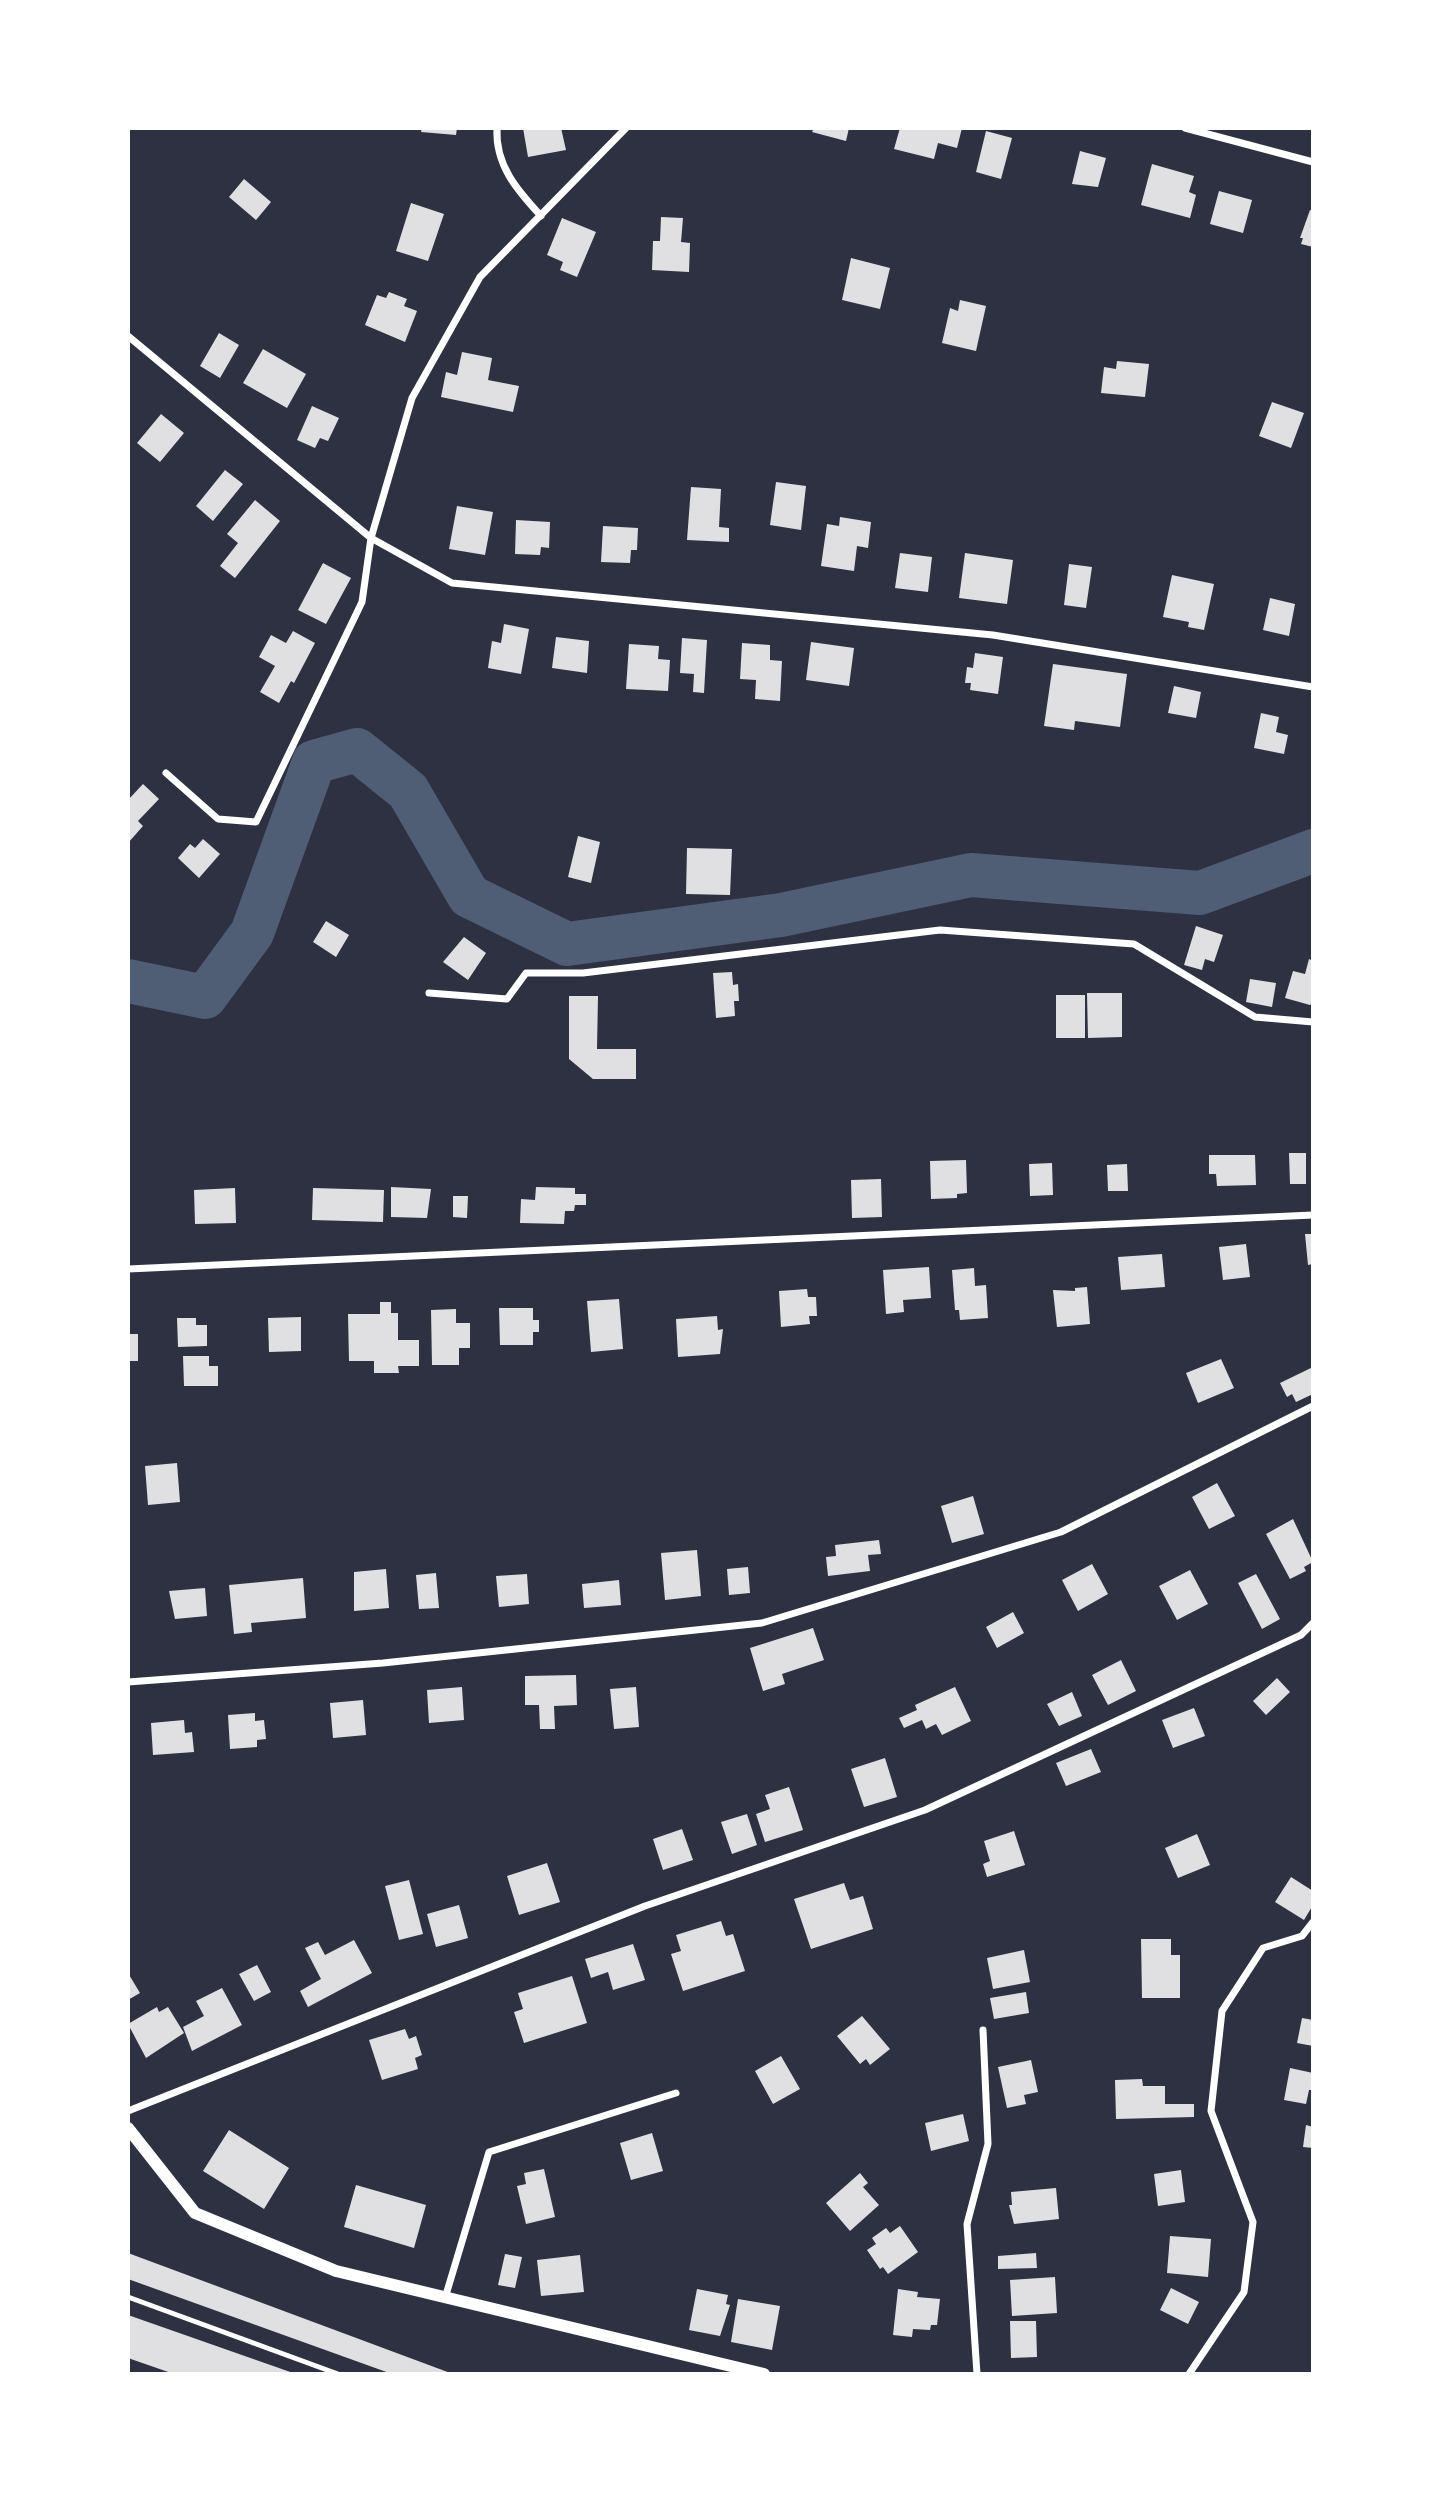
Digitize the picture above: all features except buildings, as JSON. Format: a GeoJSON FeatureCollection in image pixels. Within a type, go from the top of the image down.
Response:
{"type":"FeatureCollection","features":[{"type":"Feature","properties":{"kind":"street"},"geometry":{"type":"LineString","coordinates":[[497,128],[496,146],[512,185],[541,216]]}},
{"type":"Feature","properties":{"kind":"street"},"geometry":{"type":"LineString","coordinates":[[166,773],[218,819],[256,822],[362,602],[371,538],[412,398],[480,277],[626,128]]}},
{"type":"Feature","properties":{"kind":"street"},"geometry":{"type":"LineString","coordinates":[[1185,128],[1313,162]]}},
{"type":"Feature","properties":{"kind":"street"},"geometry":{"type":"LineString","coordinates":[[128,336],[371,538],[452,583],[993,635],[1313,687]]}},
{"type":"Feature","properties":{"kind":"street"},"geometry":{"type":"LineString","coordinates":[[429,993],[507,999],[526,973],[583,972],[940,930],[1134,944],[1255,1017],[1313,1022]]}},
{"type":"Feature","properties":{"kind":"street"},"geometry":{"type":"LineString","coordinates":[[128,1269],[1313,1215]]}},
{"type":"Feature","properties":{"kind":"street"},"geometry":{"type":"LineString","coordinates":[[128,1682],[383,1663],[762,1623],[1061,1532],[1313,1406]]}},
{"type":"Feature","properties":{"kind":"street"},"geometry":{"type":"LineString","coordinates":[[128,2111],[645,1906],[925,1810],[1301,1634],[1313,1622]]}},
{"type":"Feature","properties":{"kind":"street"},"geometry":{"type":"LineString","coordinates":[[1189,2374],[1244,2292],[1253,2222],[1210,2111],[1222,2011],[1263,1948],[1302,1936],[1313,1922]]}},
{"type":"Feature","properties":{"kind":"street"},"geometry":{"type":"LineString","coordinates":[[977,2374],[967,2224],[988,2144],[983,2030]]}},
{"type":"Feature","properties":{"kind":"street"},"geometry":{"type":"LineString","coordinates":[[445,2298],[489,2152],[676,2093]]}},
{"type":"Feature","properties":{"kind":"street"},"geometry":{"type":"LineString","coordinates":[[128,2128],[195,2213],[336,2271],[722,2370],[764,2374]]}},
{"type":"Feature","properties":{"kind":"lane"},"geometry":{"type":"LineString","coordinates":[[128,2297],[338,2374]]}},
{"type":"Feature","properties":{"kind":"waterway"},"geometry":{"type":"LineString","coordinates":[[128,981],[205,997],[252,933],[314,762],[357,750],[408,791],[469,896],[567,944],[781,915],[971,875],[1200,893],[1313,851]]}}]}
